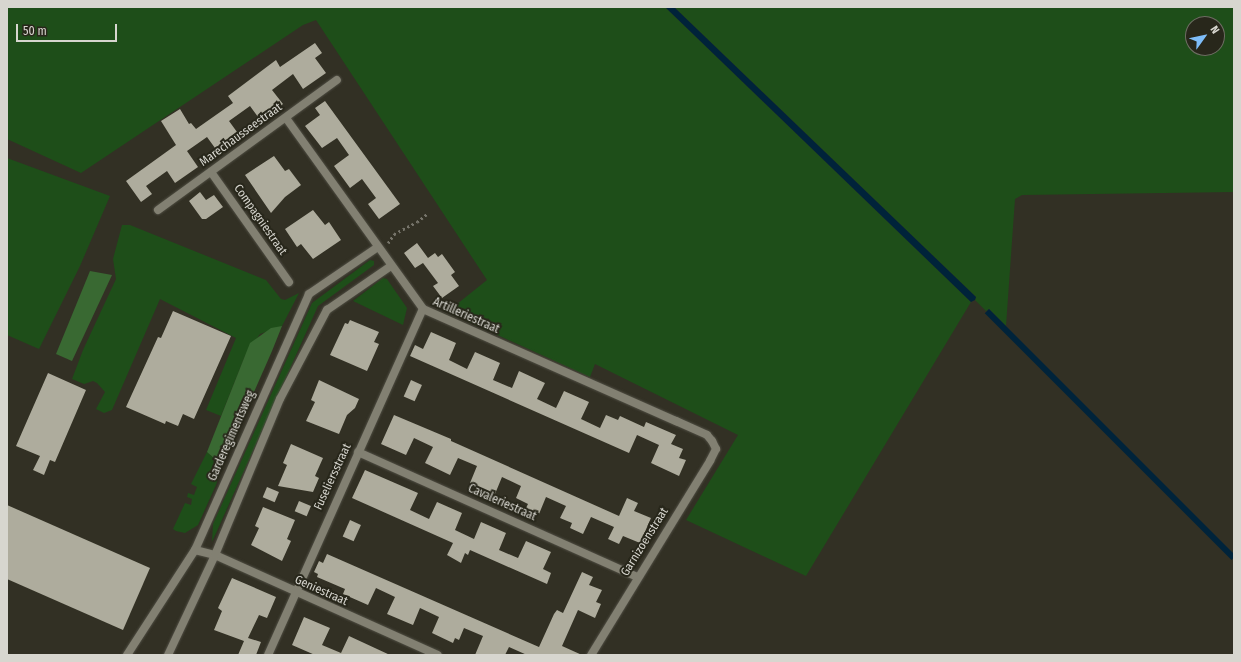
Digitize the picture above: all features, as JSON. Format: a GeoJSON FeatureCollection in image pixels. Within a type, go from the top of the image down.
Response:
{"type":"FeatureCollection","features":[{"type":"Feature","properties":{"kind":"street","name":"Marechausseestraat"},"geometry":{"type":"LineString","coordinates":[[158,210],[337,80]]}},
{"type":"Feature","properties":{"kind":"street","name":"Artilleriestraat"},"geometry":{"type":"LineString","coordinates":[[286,118],[423,309],[708,435],[712,441]]}},
{"type":"Feature","properties":{"kind":"street","name":"Compagniestraat"},"geometry":{"type":"LineString","coordinates":[[211,172],[289,282]]}},
{"type":"Feature","properties":{"kind":"street","name":"Garderegimentsweg"},"geometry":{"type":"LineString","coordinates":[[127,655],[195,550],[309,294],[378,247]]}},
{"type":"Feature","properties":{"kind":"street"},"geometry":{"type":"LineString","coordinates":[[168,655],[215,556],[280,399],[327,310],[391,266]]}},
{"type":"Feature","properties":{"kind":"street","name":"Fuseliersstraat"},"geometry":{"type":"LineString","coordinates":[[268,655],[423,309]]}},
{"type":"Feature","properties":{"kind":"street","name":"Garnizoenstraat"},"geometry":{"type":"LineString","coordinates":[[591,655],[637,577],[710,461],[716,449],[712,441]]}},
{"type":"Feature","properties":{"kind":"street","name":"Cavaleriestraat"},"geometry":{"type":"LineString","coordinates":[[358,452],[637,577]]}},
{"type":"Feature","properties":{"kind":"street","name":"Geniestraat"},"geometry":{"type":"LineString","coordinates":[[195,550],[215,556],[295,593],[438,655]]}},
{"type":"Feature","properties":{"kind":"path"},"geometry":{"type":"LineString","coordinates":[[383,255],[394,234],[417,222],[428,213]]}},
{"type":"Feature","properties":{"kind":"green space"},"geometry":{"type":"Polygon","coordinates":[[[7,7],[665,7],[971,302],[806,576],[686,520],[738,435],[595,364],[590,377],[447,312],[487,280],[316,20],[303,25],[81,173],[7,139],[7,7]]]}},
{"type":"Feature","properties":{"kind":"green space"},"geometry":{"type":"Polygon","coordinates":[[[674,7],[1234,7],[1234,192],[1022,195],[1015,199],[1006,326],[989,309],[986,311],[975,300],[976,297],[674,7]]]}},
{"type":"Feature","properties":{"kind":"green space"},"geometry":{"type":"Polygon","coordinates":[[[7,158],[110,196],[80,266],[39,349],[7,335],[7,158]]]}},
{"type":"Feature","properties":{"kind":"green space"},"geometry":{"type":"Polygon","coordinates":[[[122,225],[130,225],[266,280],[281,299],[285,300],[299,293],[282,326],[260,334],[245,356],[221,416],[206,410],[236,338],[160,299],[112,410],[104,413],[96,409],[105,392],[97,383],[93,381],[84,384],[72,379],[83,350],[116,279],[113,259],[122,225]]]}},
{"type":"Feature","properties":{"kind":"green space"},"geometry":{"type":"Polygon","coordinates":[[[370,260],[374,261],[374,265],[318,306],[212,542],[213,524],[312,303],[370,260]]]}},
{"type":"Feature","properties":{"kind":"green space"},"geometry":{"type":"Polygon","coordinates":[[[90,271],[112,275],[72,361],[56,354],[90,271]]]}},
{"type":"Feature","properties":{"kind":"green space"},"geometry":{"type":"Polygon","coordinates":[[[383,278],[387,279],[407,308],[403,325],[353,301],[383,278]]]}},
{"type":"Feature","properties":{"kind":"green space"},"geometry":{"type":"Polygon","coordinates":[[[282,326],[222,465],[207,452],[250,343],[271,328],[282,326]]]}},
{"type":"Feature","properties":{"kind":"green space"},"geometry":{"type":"Polygon","coordinates":[[[207,452],[222,465],[216,485],[198,525],[185,533],[176,531],[173,529],[185,503],[191,505],[192,499],[187,497],[188,493],[194,495],[197,487],[191,484],[207,452]]]}},
{"type":"Feature","properties":{"kind":"water"},"geometry":{"type":"Polygon","coordinates":[[[665,7],[674,7],[976,297],[975,300],[971,302],[665,7]]]}},
{"type":"Feature","properties":{"kind":"water"},"geometry":{"type":"Polygon","coordinates":[[[989,309],[1234,554],[1234,558],[1232,560],[985,313],[989,309]]]}},
{"type":"Feature","properties":{"kind":"building"},"geometry":{"type":"Polygon","coordinates":[[[315,43],[322,53],[315,58],[326,73],[303,89],[293,74],[272,90],[283,104],[261,121],[250,106],[229,121],[237,132],[215,148],[207,137],[187,151],[198,167],[175,183],[167,171],[146,186],[152,194],[141,202],[126,181],[176,145],[161,121],[180,109],[189,124],[191,123],[196,129],[233,103],[228,96],[276,60],[280,67],[315,43]]]}},
{"type":"Feature","properties":{"kind":"building"},"geometry":{"type":"Polygon","coordinates":[[[325,101],[400,204],[379,219],[368,204],[376,198],[362,179],[350,188],[334,166],[349,155],[337,138],[322,148],[305,126],[320,115],[315,108],[325,101]]]}},
{"type":"Feature","properties":{"kind":"building"},"geometry":{"type":"Polygon","coordinates":[[[274,156],[285,171],[289,169],[301,185],[285,197],[271,213],[245,175],[274,156]]]}},
{"type":"Feature","properties":{"kind":"building"},"geometry":{"type":"Polygon","coordinates":[[[200,192],[206,200],[214,195],[223,207],[206,219],[202,219],[189,201],[200,192]]]}},
{"type":"Feature","properties":{"kind":"building"},"geometry":{"type":"Polygon","coordinates":[[[313,210],[325,225],[329,222],[341,240],[313,259],[301,244],[297,247],[285,229],[313,210]]]}},
{"type":"Feature","properties":{"kind":"building"},"geometry":{"type":"Polygon","coordinates":[[[417,243],[428,258],[435,253],[438,257],[442,254],[455,272],[451,275],[459,286],[442,298],[433,286],[438,283],[423,263],[415,268],[404,253],[417,243]]]}},
{"type":"Feature","properties":{"kind":"building"},"geometry":{"type":"Polygon","coordinates":[[[173,311],[231,336],[194,419],[183,414],[178,426],[166,421],[165,424],[126,407],[158,337],[161,338],[173,311]]]}},
{"type":"Feature","properties":{"kind":"building"},"geometry":{"type":"Polygon","coordinates":[[[350,320],[379,332],[374,342],[379,344],[367,371],[330,355],[345,323],[348,324],[350,320]]]}},
{"type":"Feature","properties":{"kind":"building"},"geometry":{"type":"Polygon","coordinates":[[[431,332],[456,343],[449,360],[467,369],[475,352],[500,363],[493,380],[512,388],[519,371],[545,383],[537,399],[556,408],[564,391],[589,402],[581,419],[600,428],[606,415],[618,420],[620,416],[644,427],[646,422],[676,435],[671,444],[683,449],[679,458],[686,460],[679,476],[651,463],[659,445],[637,435],[629,453],[410,356],[415,345],[423,349],[431,332]]]}},
{"type":"Feature","properties":{"kind":"building"},"geometry":{"type":"Polygon","coordinates":[[[48,373],[86,390],[55,462],[50,460],[44,475],[33,470],[40,456],[16,446],[48,373]]]}},
{"type":"Feature","properties":{"kind":"building"},"geometry":{"type":"Polygon","coordinates":[[[319,380],[359,399],[355,408],[347,415],[339,434],[306,421],[315,402],[311,400],[319,380]]]}},
{"type":"Feature","properties":{"kind":"building"},"geometry":{"type":"Polygon","coordinates":[[[411,380],[422,385],[415,401],[404,396],[411,380]]]}},
{"type":"Feature","properties":{"kind":"building"},"geometry":{"type":"Polygon","coordinates":[[[394,415],[451,439],[451,441],[619,516],[627,498],[638,503],[634,511],[651,518],[640,543],[623,536],[619,544],[608,539],[614,527],[591,517],[583,534],[570,528],[572,523],[560,518],[566,506],[546,497],[539,514],[526,508],[528,504],[516,498],[521,486],[502,477],[495,494],[470,483],[477,466],[458,458],[450,475],[425,463],[433,447],[414,438],[406,455],[381,444],[394,415]]]}},
{"type":"Feature","properties":{"kind":"building"},"geometry":{"type":"Polygon","coordinates":[[[291,444],[323,458],[315,476],[319,478],[313,492],[278,486],[287,465],[283,463],[291,444]]]}},
{"type":"Feature","properties":{"kind":"building"},"geometry":{"type":"Polygon","coordinates":[[[365,470],[418,493],[410,510],[429,519],[437,502],[462,513],[455,530],[474,539],[481,522],[506,533],[499,550],[518,558],[526,541],[551,552],[543,569],[551,573],[547,584],[470,550],[468,555],[465,553],[461,563],[447,555],[453,543],[352,498],[365,470]]]}},
{"type":"Feature","properties":{"kind":"building"},"geometry":{"type":"Polygon","coordinates":[[[267,487],[279,492],[275,502],[263,497],[267,487]]]}},
{"type":"Feature","properties":{"kind":"building"},"geometry":{"type":"Polygon","coordinates":[[[299,501],[311,506],[307,516],[295,511],[299,501]]]}},
{"type":"Feature","properties":{"kind":"building"},"geometry":{"type":"Polygon","coordinates":[[[7,505],[150,568],[123,630],[7,579],[7,505]]]}},
{"type":"Feature","properties":{"kind":"building"},"geometry":{"type":"Polygon","coordinates":[[[263,507],[295,520],[287,539],[291,541],[282,561],[251,545],[259,528],[255,526],[263,507]]]}},
{"type":"Feature","properties":{"kind":"building"},"geometry":{"type":"Polygon","coordinates":[[[350,520],[361,525],[354,541],[343,536],[350,520]]]}},
{"type":"Feature","properties":{"kind":"building"},"geometry":{"type":"Polygon","coordinates":[[[327,554],[539,647],[554,614],[557,610],[563,613],[582,572],[593,577],[589,585],[602,590],[596,602],[601,604],[595,618],[578,610],[562,646],[582,655],[527,655],[509,647],[505,655],[475,655],[483,636],[464,628],[459,640],[455,638],[453,643],[432,633],[439,617],[420,608],[413,625],[387,614],[395,597],[376,588],[368,605],[343,594],[345,589],[317,577],[318,574],[314,572],[319,561],[323,563],[327,554]]]}},
{"type":"Feature","properties":{"kind":"building"},"geometry":{"type":"Polygon","coordinates":[[[232,578],[276,597],[267,618],[259,615],[248,638],[261,642],[256,655],[238,655],[244,641],[214,630],[222,611],[218,608],[232,578]]]}},
{"type":"Feature","properties":{"kind":"building"},"geometry":{"type":"Polygon","coordinates":[[[304,617],[330,628],[322,645],[341,653],[349,636],[390,655],[315,655],[292,645],[304,617]]]}}]}
